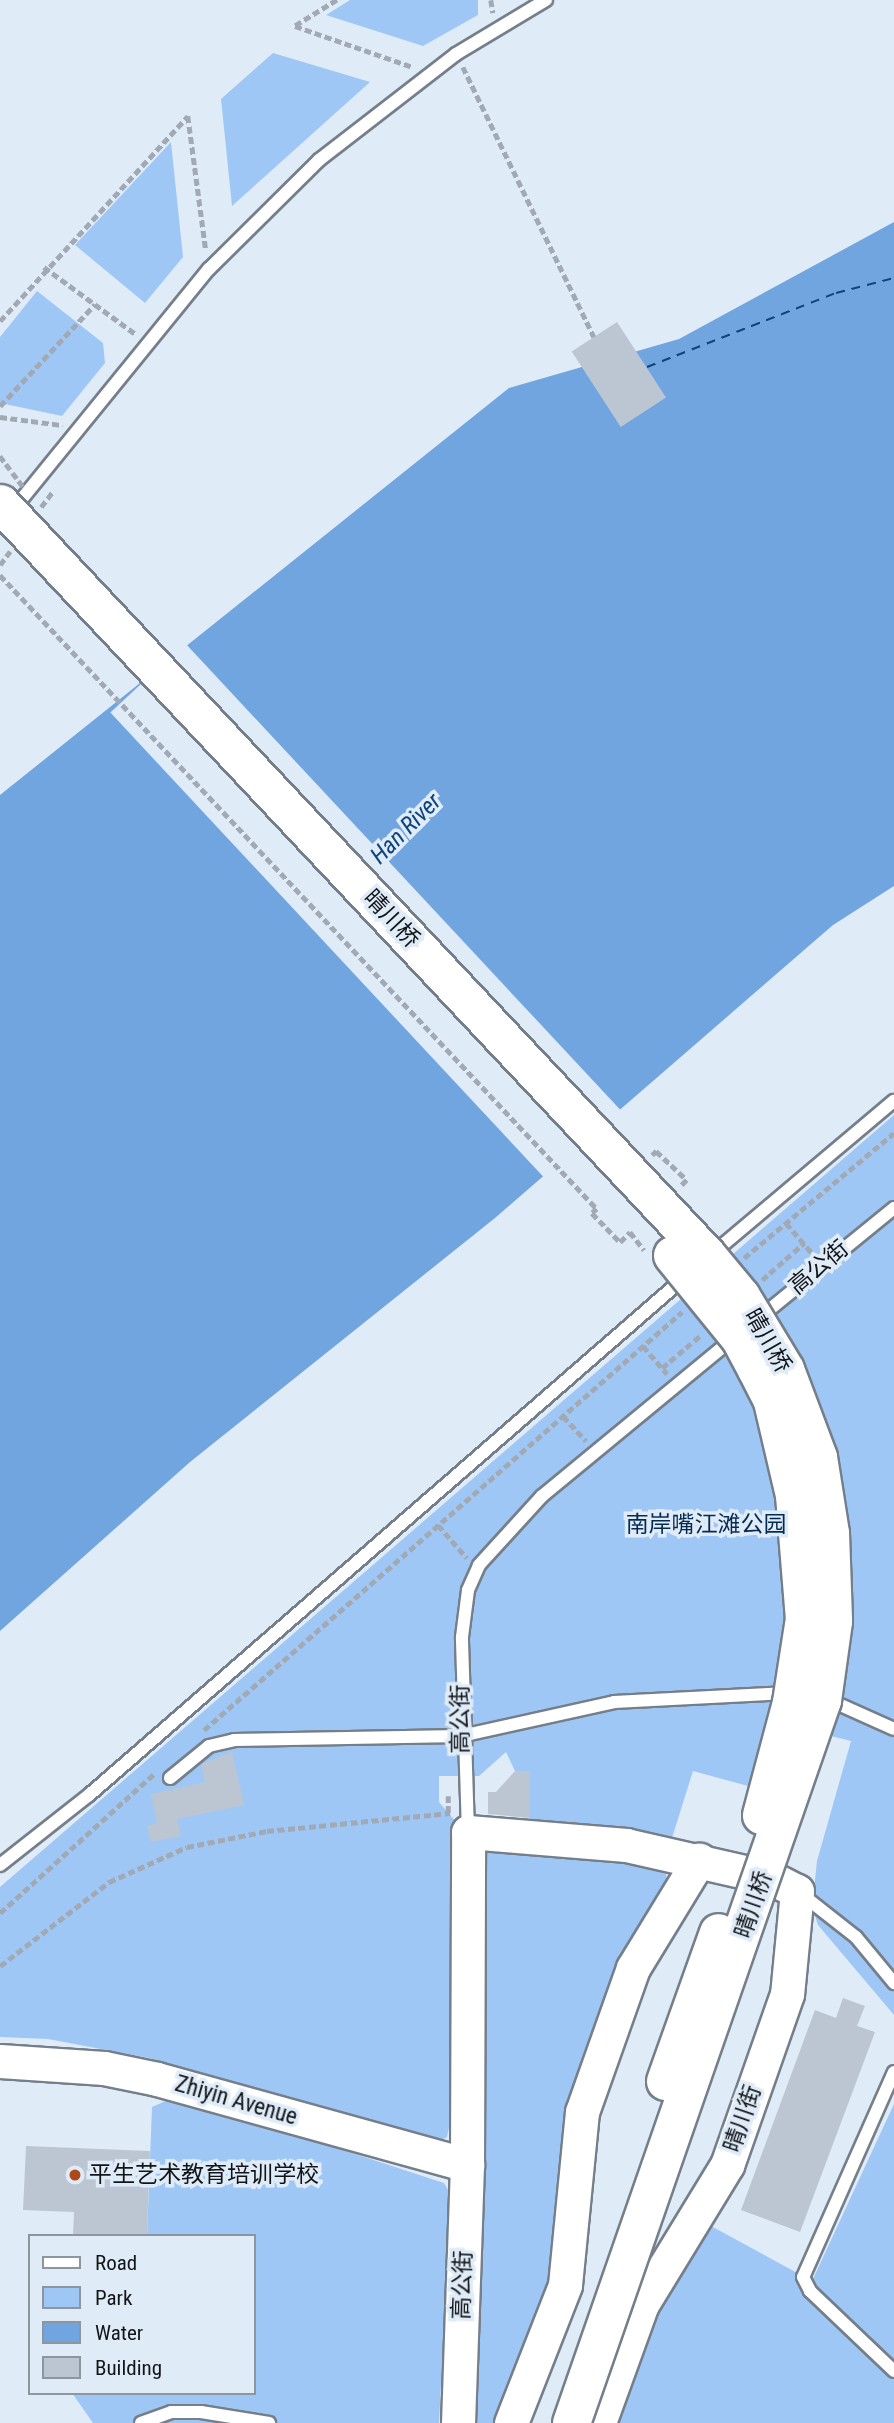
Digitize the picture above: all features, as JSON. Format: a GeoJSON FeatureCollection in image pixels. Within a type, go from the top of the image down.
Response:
{"type":"FeatureCollection","features":[{"type":"Feature","properties":{"kind":"main road","name":"晴川桥"},"geometry":{"type":"LineString","coordinates":[[0,503],[707,1255],[740,1296],[785,1369],[818,1457],[830,1533],[833,1621],[822,1700],[570,2423]]}},
{"type":"Feature","properties":{"kind":"main road","name":"晴川桥"},"geometry":{"type":"LineString","coordinates":[[0,540],[694,1279],[740,1339],[772,1401],[794,1495],[803,1572],[804,1618],[791,1702],[760,1817],[544,2423]]}},
{"type":"Feature","properties":{"kind":"street"},"geometry":{"type":"LineString","coordinates":[[460,1819],[699,1860],[771,1878],[797,1891]]}},
{"type":"Feature","properties":{"kind":"street","name":"高公街"},"geometry":{"type":"LineString","coordinates":[[458,2423],[467,2165],[460,1819]]}},
{"type":"Feature","properties":{"kind":"street"},"geometry":{"type":"LineString","coordinates":[[512,2423],[565,2285],[582,2112],[633,1968],[699,1860]]}},
{"type":"Feature","properties":{"kind":"street","name":"晴川街"},"geometry":{"type":"LineString","coordinates":[[599,2423],[642,2304],[727,2165],[787,1994],[797,1891]]}},
{"type":"Feature","properties":{"kind":"street","name":"Zhiyin Avenue"},"geometry":{"type":"LineString","coordinates":[[0,2062],[104,2068],[157,2079],[467,2165]]}},
{"type":"Feature","properties":{"kind":"lane"},"geometry":{"type":"LineString","coordinates":[[0,525],[84,428],[209,269],[319,160],[456,54],[546,0]]}},
{"type":"Feature","properties":{"kind":"lane"},"geometry":{"type":"LineString","coordinates":[[0,1865],[89,1795],[894,1101]]}},
{"type":"Feature","properties":{"kind":"lane","name":"高公街"},"geometry":{"type":"LineString","coordinates":[[460,1819],[464,1612],[473,1577],[491,1549],[542,1496],[894,1208]]}},
{"type":"Feature","properties":{"kind":"lane"},"geometry":{"type":"LineString","coordinates":[[165,1773],[209,1746],[233,1740],[461,1736],[614,1702],[755,1692],[830,1700],[894,1729]]}},
{"type":"Feature","properties":{"kind":"lane"},"geometry":{"type":"LineString","coordinates":[[797,1891],[856,1937],[894,1983]]}},
{"type":"Feature","properties":{"kind":"lane"},"geometry":{"type":"LineString","coordinates":[[894,2072],[803,2277],[810,2291],[894,2371]]}},
{"type":"Feature","properties":{"kind":"lane"},"geometry":{"type":"LineString","coordinates":[[141,2423],[170,2412],[201,2412],[268,2423]]}},
{"type":"Feature","properties":{"kind":"path"},"geometry":{"type":"LineString","coordinates":[[337,0],[295,26],[431,73]]}},
{"type":"Feature","properties":{"kind":"path"},"geometry":{"type":"LineString","coordinates":[[456,54],[594,337]]}},
{"type":"Feature","properties":{"kind":"path"},"geometry":{"type":"LineString","coordinates":[[0,321],[44,267],[188,116],[209,269]]}},
{"type":"Feature","properties":{"kind":"path"},"geometry":{"type":"LineString","coordinates":[[44,267],[150,345]]}},
{"type":"Feature","properties":{"kind":"path"},"geometry":{"type":"LineString","coordinates":[[0,406],[95,304]]}},
{"type":"Feature","properties":{"kind":"path"},"geometry":{"type":"LineString","coordinates":[[0,416],[84,428]]}},
{"type":"Feature","properties":{"kind":"path"},"geometry":{"type":"LineString","coordinates":[[0,575],[597,1209],[592,1213],[620,1242],[630,1232]]}},
{"type":"Feature","properties":{"kind":"path"},"geometry":{"type":"LineString","coordinates":[[735,1266],[894,1133]]}},
{"type":"Feature","properties":{"kind":"path"},"geometry":{"type":"LineString","coordinates":[[786,1223],[804,1243]]}},
{"type":"Feature","properties":{"kind":"path"},"geometry":{"type":"LineString","coordinates":[[803,1263],[823,1246]]}},
{"type":"Feature","properties":{"kind":"path"},"geometry":{"type":"LineString","coordinates":[[196,1737],[694,1302]]}},
{"type":"Feature","properties":{"kind":"path"},"geometry":{"type":"LineString","coordinates":[[643,1346],[662,1368]]}},
{"type":"Feature","properties":{"kind":"path"},"geometry":{"type":"LineString","coordinates":[[659,1384],[680,1367]]}},
{"type":"Feature","properties":{"kind":"path"},"geometry":{"type":"LineString","coordinates":[[563,1416],[589,1445]]}},
{"type":"Feature","properties":{"kind":"path"},"geometry":{"type":"LineString","coordinates":[[581,1452],[599,1436]]}},
{"type":"Feature","properties":{"kind":"path"},"geometry":{"type":"LineString","coordinates":[[438,1525],[467,1559]]}},
{"type":"Feature","properties":{"kind":"path"},"geometry":{"type":"LineString","coordinates":[[463,1567],[476,1548]]}},
{"type":"Feature","properties":{"kind":"path"},"geometry":{"type":"LineString","coordinates":[[0,1913],[165,1773]]}},
{"type":"Feature","properties":{"kind":"path"},"geometry":{"type":"LineString","coordinates":[[0,1966],[109,1882],[187,1847],[267,1831],[460,1819],[448,1784]]}},
{"type":"Feature","properties":{"kind":"green space"},"geometry":{"type":"Polygon","coordinates":[[[350,0],[478,0],[478,15],[423,46],[326,15],[350,0]]]}},
{"type":"Feature","properties":{"kind":"green space"},"geometry":{"type":"Polygon","coordinates":[[[273,53],[370,82],[232,206],[221,99],[273,53]]]}},
{"type":"Feature","properties":{"kind":"green space"},"geometry":{"type":"Polygon","coordinates":[[[171,142],[183,257],[145,303],[75,245],[171,142]]]}},
{"type":"Feature","properties":{"kind":"green space"},"geometry":{"type":"Polygon","coordinates":[[[37,291],[103,343],[105,363],[62,416],[0,403],[0,337],[37,291]]]}},
{"type":"Feature","properties":{"kind":"green space","name":"南岸嘴江滩公园"},"geometry":{"type":"Polygon","coordinates":[[[894,1115],[894,2015],[818,1925],[812,1907],[817,1861],[851,1741],[767,1720],[748,1786],[693,1771],[671,1841],[530,1821],[530,1771],[515,1771],[506,1752],[479,1776],[439,1776],[439,1802],[456,1822],[452,2114],[447,2137],[439,2141],[388,2132],[149,2058],[48,2039],[0,2037],[0,1887],[894,1115]]]}},
{"type":"Feature","properties":{"kind":"green space"},"geometry":{"type":"Polygon","coordinates":[[[530,1848],[618,1858],[666,1874],[668,1888],[616,1966],[557,2260],[498,2423],[470,2423],[480,2304],[483,1850],[530,1848]]]}},
{"type":"Feature","properties":{"kind":"green space"},"geometry":{"type":"Polygon","coordinates":[[[177,2096],[444,2183],[451,2195],[439,2423],[93,2423],[73,2395],[256,2395],[256,2234],[147,2234],[152,2107],[177,2096]]]}},
{"type":"Feature","properties":{"kind":"green space"},"geometry":{"type":"Polygon","coordinates":[[[894,2104],[894,2423],[613,2423],[653,2312],[711,2226],[812,2281],[894,2104]]]}},
{"type":"Feature","properties":{"kind":"water","name":"Han River"},"geometry":{"type":"Polygon","coordinates":[[[894,222],[894,886],[833,925],[495,1218],[190,1462],[0,1631],[0,795],[509,388],[679,339],[894,222]]]}},
{"type":"Feature","properties":{"kind":"pier"},"geometry":{"type":"Polygon","coordinates":[[[185,643],[623,1113],[548,1182],[110,713],[185,643]]]}},
{"type":"Feature","properties":{"kind":"building"},"geometry":{"type":"Polygon","coordinates":[[[617,322],[666,397],[621,427],[572,351],[617,322]]]}},
{"type":"Feature","properties":{"kind":"building"},"geometry":{"type":"Polygon","coordinates":[[[232,1752],[244,1805],[177,1819],[181,1836],[151,1842],[147,1826],[157,1823],[151,1794],[205,1782],[201,1764],[232,1752]]]}},
{"type":"Feature","properties":{"kind":"building"},"geometry":{"type":"Polygon","coordinates":[[[515,1771],[530,1771],[530,1818],[488,1814],[488,1792],[496,1792],[515,1771]]]}},
{"type":"Feature","properties":{"kind":"building"},"geometry":{"type":"Polygon","coordinates":[[[843,1998],[865,2006],[857,2026],[875,2032],[800,2232],[741,2210],[815,2010],[836,2018],[843,1998]]]}},
{"type":"Feature","properties":{"kind":"building"},"geometry":{"type":"Polygon","coordinates":[[[26,2146],[150,2151],[147,2234],[73,2234],[74,2212],[23,2210],[26,2146]]]}},
{"type":"Feature","properties":{"kind":"ferry route"},"geometry":{"type":"LineString","coordinates":[[647,367],[836,293],[894,278]]}},
{"type":"Feature","properties":{"kind":"place","name":"平生艺术教育培训学校"},"geometry":{"type":"Point","coordinates":[75,2175]}}]}
